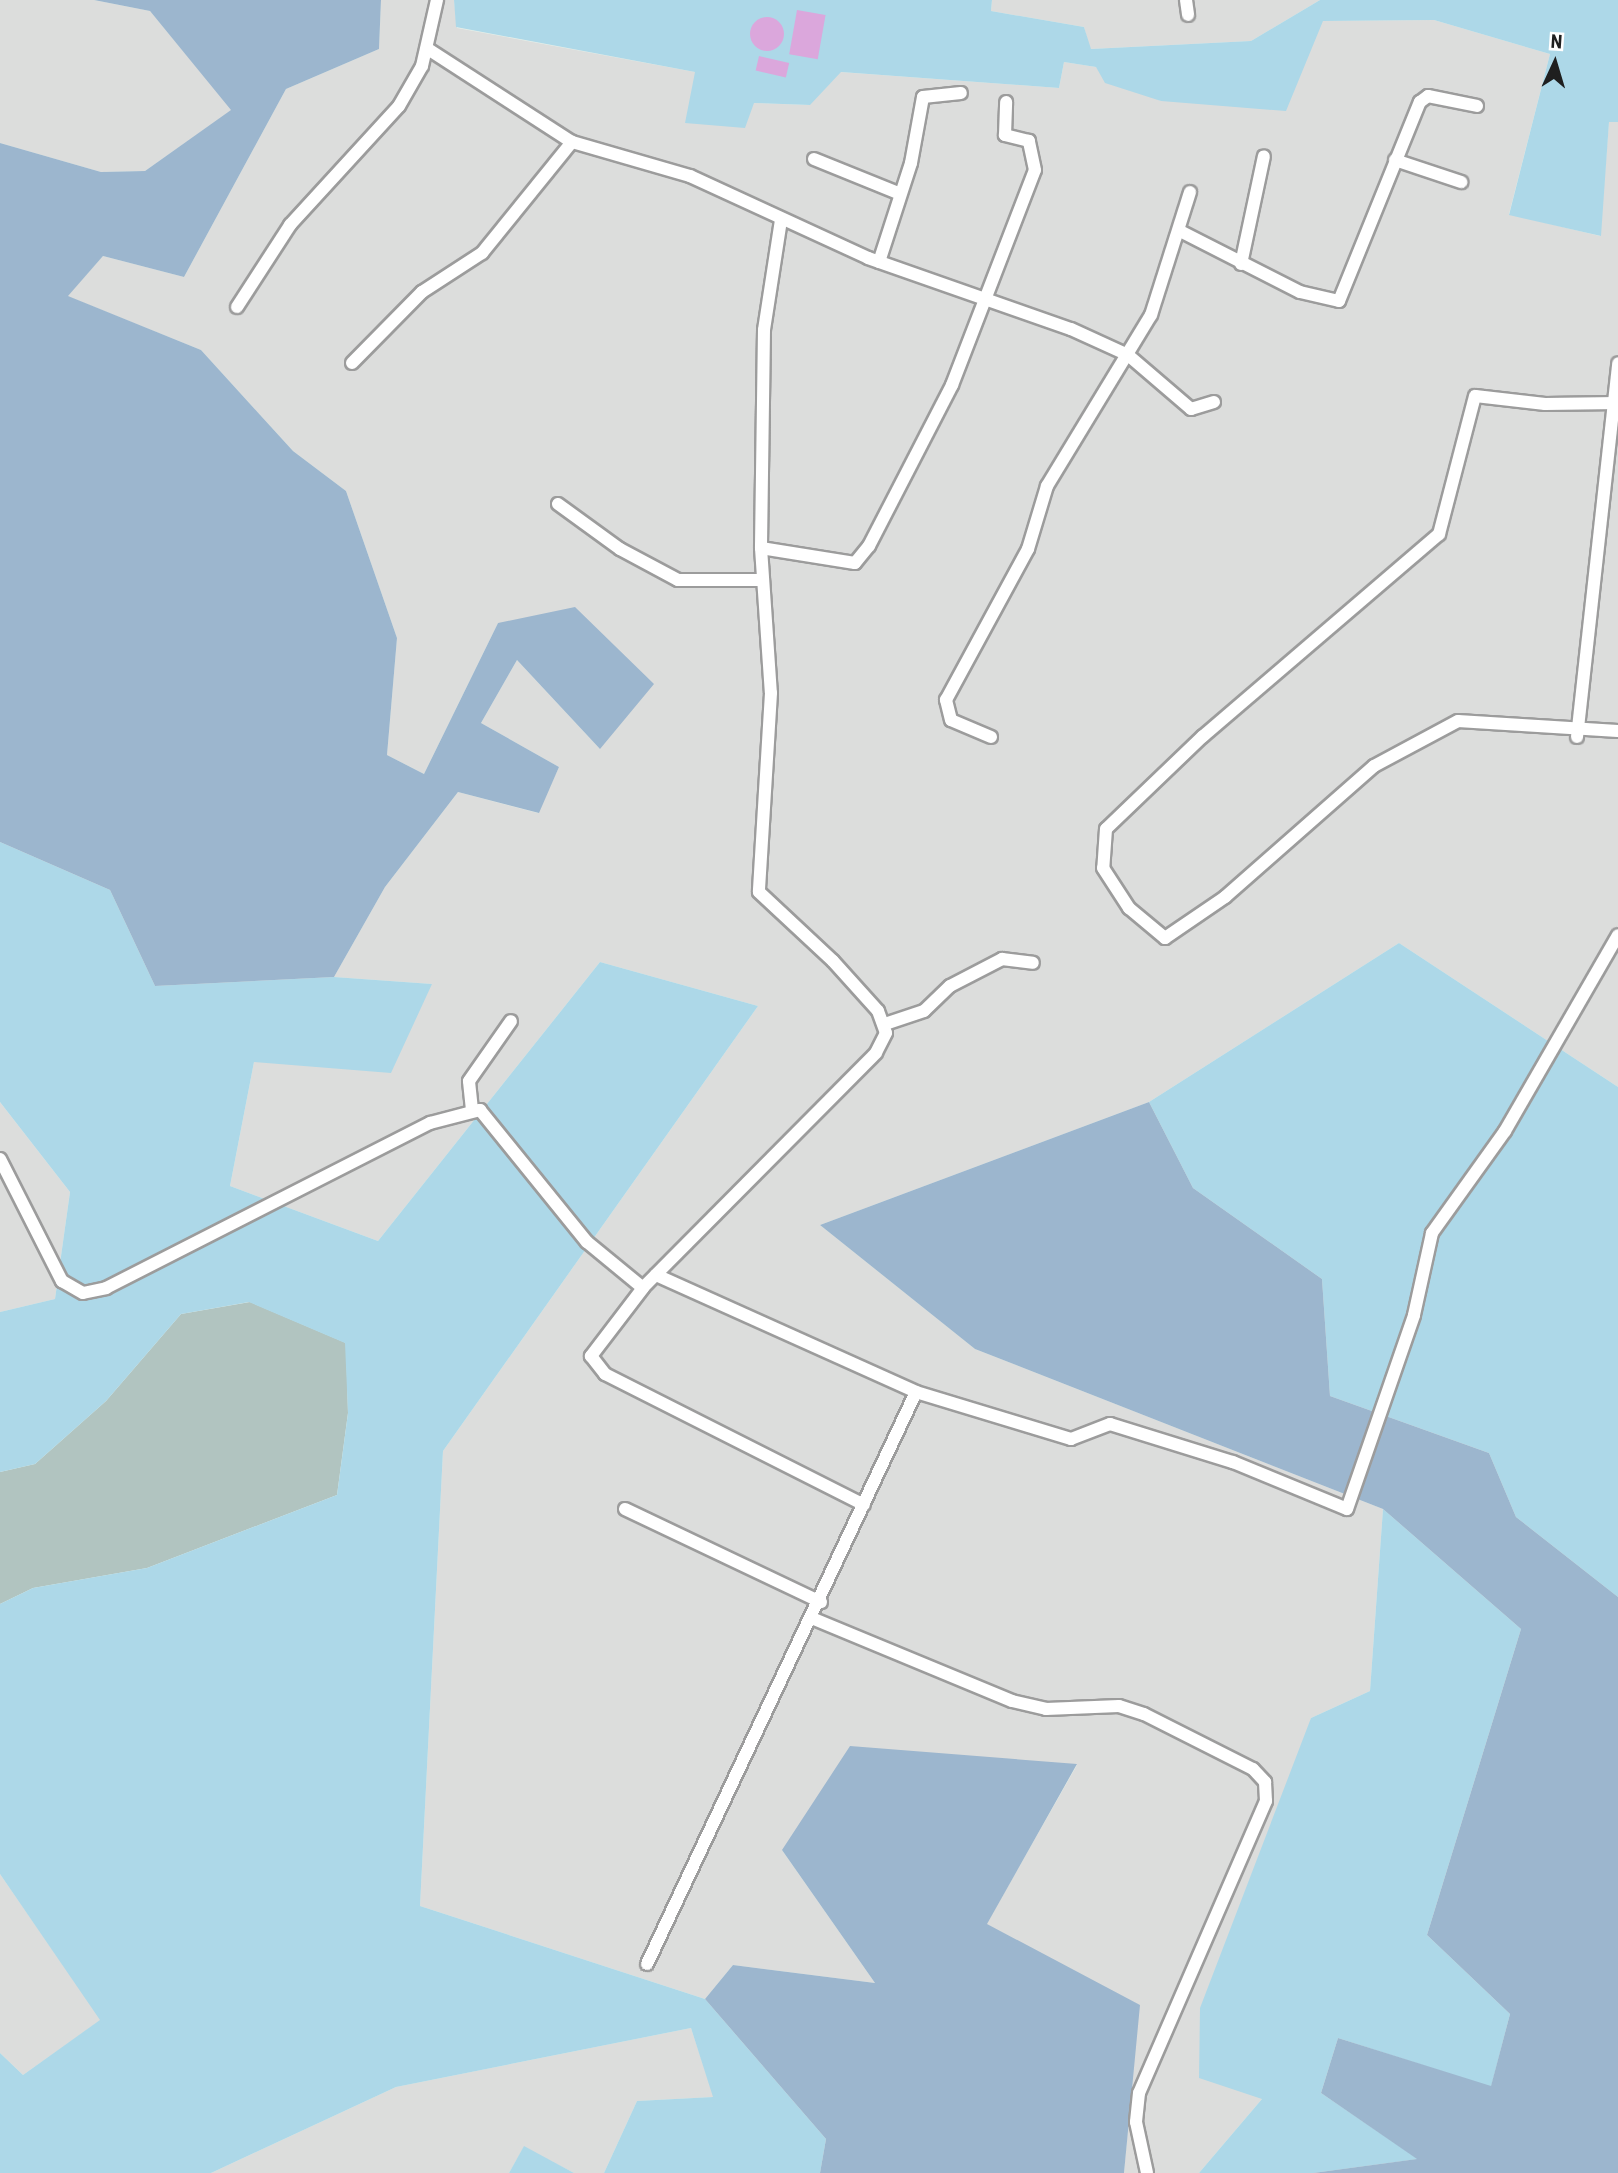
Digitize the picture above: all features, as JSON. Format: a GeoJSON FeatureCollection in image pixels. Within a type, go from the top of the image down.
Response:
{"type":"FeatureCollection","features":[{"type":"Feature","properties":{"kind":"street"},"geometry":{"type":"LineString","coordinates":[[237,307],[290,225],[399,106],[428,49],[437,0]]}},
{"type":"Feature","properties":{"kind":"street"},"geometry":{"type":"LineString","coordinates":[[1186,0],[1188,15]]}},
{"type":"Feature","properties":{"kind":"street"},"geometry":{"type":"LineString","coordinates":[[428,49],[572,142],[690,176],[781,220],[879,262],[988,298],[1128,355],[1185,406],[1198,411],[1214,402]]}},
{"type":"Feature","properties":{"kind":"street"},"geometry":{"type":"LineString","coordinates":[[879,262],[923,97],[961,93]]}},
{"type":"Feature","properties":{"kind":"street"},"geometry":{"type":"LineString","coordinates":[[1182,232],[1300,292],[1339,301],[1423,97],[1477,106]]}},
{"type":"Feature","properties":{"kind":"street"},"geometry":{"type":"LineString","coordinates":[[761,548],[860,561],[952,385],[988,298],[1035,170],[1029,141],[1005,135],[1006,102]]}},
{"type":"Feature","properties":{"kind":"street"},"geometry":{"type":"LineString","coordinates":[[352,363],[422,292],[482,253],[572,142]]}},
{"type":"Feature","properties":{"kind":"street"},"geometry":{"type":"LineString","coordinates":[[1241,264],[1264,156]]}},
{"type":"Feature","properties":{"kind":"street"},"geometry":{"type":"LineString","coordinates":[[814,159],[898,193]]}},
{"type":"Feature","properties":{"kind":"street"},"geometry":{"type":"LineString","coordinates":[[1395,160],[1461,182]]}},
{"type":"Feature","properties":{"kind":"street"},"geometry":{"type":"LineString","coordinates":[[990,737],[951,720],[946,700],[1028,549],[1047,486],[1128,355],[1182,232],[1190,192]]}},
{"type":"Feature","properties":{"kind":"street"},"geometry":{"type":"LineString","coordinates":[[781,220],[764,330],[761,548],[771,693],[761,898],[833,961],[885,1024]]}},
{"type":"Feature","properties":{"kind":"street"},"geometry":{"type":"LineString","coordinates":[[1577,735],[1618,363]]}},
{"type":"Feature","properties":{"kind":"street"},"geometry":{"type":"LineString","coordinates":[[1614,403],[1475,396],[1439,534],[1203,736],[1106,829],[1102,868],[1129,908],[1166,938],[1225,897],[1374,766],[1458,721],[1577,735],[1618,732]]}},
{"type":"Feature","properties":{"kind":"street"},"geometry":{"type":"LineString","coordinates":[[558,504],[621,550],[678,580],[762,580]]}},
{"type":"Feature","properties":{"kind":"street"},"geometry":{"type":"LineString","coordinates":[[656,1275],[916,1392],[1071,1439],[1111,1424],[1233,1462],[1347,1509],[1414,1315],[1432,1233],[1505,1131],[1618,935]]}},
{"type":"Feature","properties":{"kind":"street"},"geometry":{"type":"LineString","coordinates":[[885,1024],[924,1011],[950,986],[1002,960],[1033,963]]}},
{"type":"Feature","properties":{"kind":"street"},"geometry":{"type":"LineString","coordinates":[[471,1111],[469,1081],[511,1020]]}},
{"type":"Feature","properties":{"kind":"street"},"geometry":{"type":"LineString","coordinates":[[864,1505],[593,1365],[591,1356],[643,1288],[876,1053],[885,1024]]}},
{"type":"Feature","properties":{"kind":"street"},"geometry":{"type":"LineString","coordinates":[[0,1159],[62,1281],[83,1293],[106,1288],[430,1123],[471,1111],[490,1116],[587,1242],[643,1288]]}},
{"type":"Feature","properties":{"kind":"street"},"geometry":{"type":"LineString","coordinates":[[647,1964],[814,1619],[916,1392]]}},
{"type":"Feature","properties":{"kind":"street"},"geometry":{"type":"LineString","coordinates":[[625,1509],[821,1602]]}},
{"type":"Feature","properties":{"kind":"street"},"geometry":{"type":"LineString","coordinates":[[814,1619],[1012,1701],[1046,1709],[1119,1706],[1144,1714],[1253,1769],[1265,1782],[1266,1801],[1139,2093],[1136,2122],[1147,2173]]}},
{"type":"Feature","properties":{"kind":"shaded area"},"geometry":{"type":"Polygon","coordinates":[[[0,0],[94,0],[150,11],[232,110],[145,171],[101,172],[0,143],[0,0]]]}},
{"type":"Feature","properties":{"kind":"shaded area"},"geometry":{"type":"Polygon","coordinates":[[[94,0],[381,0],[379,49],[286,89],[184,277],[103,256],[68,296],[201,350],[293,451],[346,491],[397,638],[387,755],[424,774],[498,623],[575,607],[654,684],[600,749],[517,660],[481,723],[559,767],[539,813],[458,792],[385,887],[334,977],[155,986],[110,890],[0,842],[0,143],[101,172],[145,171],[231,110],[150,11],[94,0]]]}},
{"type":"Feature","properties":{"kind":"shaded area"},"geometry":{"type":"Polygon","coordinates":[[[381,0],[454,0],[457,28],[695,72],[754,103],[809,105],[840,72],[1059,88],[1064,62],[1096,67],[1161,101],[1323,21],[1434,20],[1550,54],[1509,214],[1600,236],[1609,121],[1618,122],[1618,1087],[1399,943],[1149,1102],[820,1225],[975,1349],[1383,1509],[1370,1691],[1311,1718],[1262,2099],[1199,2173],[1124,2173],[1139,2005],[986,1925],[1077,1765],[782,1850],[875,1983],[733,1965],[705,1999],[420,1906],[443,1451],[758,1006],[600,962],[378,1241],[230,1186],[254,1062],[432,984],[334,977],[385,887],[458,792],[538,813],[559,767],[481,723],[517,660],[600,749],[498,623],[424,774],[387,755],[397,638],[346,491],[293,451],[201,350],[67,296],[103,256],[184,277],[286,89],[379,49],[381,0]]]}},
{"type":"Feature","properties":{"kind":"shaded area"},"geometry":{"type":"Polygon","coordinates":[[[454,0],[992,0],[991,11],[1084,27],[1091,49],[1251,41],[1320,0],[1618,0],[1618,122],[1609,122],[1601,236],[1509,215],[1550,54],[1434,20],[1323,21],[1286,111],[1161,101],[1105,83],[1096,67],[1064,62],[1059,88],[841,72],[810,105],[754,103],[745,128],[685,123],[695,72],[456,27],[454,0]]]}},
{"type":"Feature","properties":{"kind":"shaded area"},"geometry":{"type":"Polygon","coordinates":[[[992,0],[1320,0],[1251,41],[1090,49],[1084,27],[991,11],[992,0]]]}},
{"type":"Feature","properties":{"kind":"shaded area"},"geometry":{"type":"Polygon","coordinates":[[[797,10],[826,15],[818,59],[789,54],[797,10]]]}},
{"type":"Feature","properties":{"kind":"shaded area"},"geometry":{"type":"Polygon","coordinates":[[[767,17],[779,22],[784,34],[779,46],[767,51],[755,46],[750,34],[755,22],[767,17]]]}},
{"type":"Feature","properties":{"kind":"shaded area"},"geometry":{"type":"Polygon","coordinates":[[[759,56],[789,63],[786,78],[756,71],[759,56]]]}},
{"type":"Feature","properties":{"kind":"shaded area"},"geometry":{"type":"Polygon","coordinates":[[[0,842],[110,890],[155,986],[334,977],[432,984],[391,1073],[254,1062],[230,1186],[378,1241],[600,962],[758,1006],[443,1451],[420,1906],[705,1999],[826,2139],[820,2173],[604,2173],[637,2101],[713,2097],[691,2028],[396,2087],[211,2173],[0,2173],[0,2053],[23,2075],[100,2020],[0,1874],[0,1604],[33,1588],[147,1568],[337,1495],[348,1413],[345,1343],[249,1302],[181,1314],[106,1401],[35,1464],[0,1472],[0,1312],[55,1299],[70,1192],[0,1102],[0,842]]]}},
{"type":"Feature","properties":{"kind":"shaded area"},"geometry":{"type":"Polygon","coordinates":[[[1399,943],[1618,1087],[1618,1597],[1516,1517],[1489,1453],[1330,1396],[1322,1279],[1193,1188],[1149,1102],[1399,943]]]}},
{"type":"Feature","properties":{"kind":"shaded area"},"geometry":{"type":"Polygon","coordinates":[[[0,1102],[70,1192],[55,1299],[0,1312],[0,1102]]]}},
{"type":"Feature","properties":{"kind":"shaded area"},"geometry":{"type":"Polygon","coordinates":[[[1149,1102],[1193,1188],[1322,1279],[1330,1396],[1489,1453],[1516,1517],[1618,1597],[1618,2173],[1313,2173],[1417,2159],[1321,2093],[1338,2038],[1491,2086],[1510,2014],[1427,1935],[1521,1629],[1383,1509],[975,1349],[820,1225],[1149,1102]]]}},
{"type":"Feature","properties":{"kind":"shaded area"},"geometry":{"type":"Polygon","coordinates":[[[250,1302],[346,1343],[348,1413],[337,1495],[147,1568],[33,1588],[0,1604],[0,1472],[35,1464],[106,1401],[181,1314],[250,1302]]]}},
{"type":"Feature","properties":{"kind":"shaded area"},"geometry":{"type":"Polygon","coordinates":[[[1383,1509],[1521,1629],[1427,1935],[1510,2014],[1491,2087],[1338,2038],[1321,2093],[1418,2159],[1313,2173],[1199,2173],[1262,2099],[1199,2078],[1200,2008],[1311,1718],[1370,1691],[1383,1509]]]}},
{"type":"Feature","properties":{"kind":"shaded area"},"geometry":{"type":"Polygon","coordinates":[[[850,1746],[1077,1764],[987,1924],[1140,2005],[1124,2173],[820,2173],[826,2139],[705,1999],[733,1965],[875,1983],[782,1850],[850,1746]]]}},
{"type":"Feature","properties":{"kind":"shaded area"},"geometry":{"type":"Polygon","coordinates":[[[0,1874],[101,2020],[23,2075],[0,2053],[0,1874]]]}},
{"type":"Feature","properties":{"kind":"shaded area"},"geometry":{"type":"Polygon","coordinates":[[[691,2028],[714,2097],[637,2101],[604,2173],[574,2173],[524,2147],[509,2173],[211,2173],[396,2087],[691,2028]]]}},
{"type":"Feature","properties":{"kind":"shaded area"},"geometry":{"type":"Polygon","coordinates":[[[524,2146],[574,2173],[509,2173],[524,2146]]]}}]}
